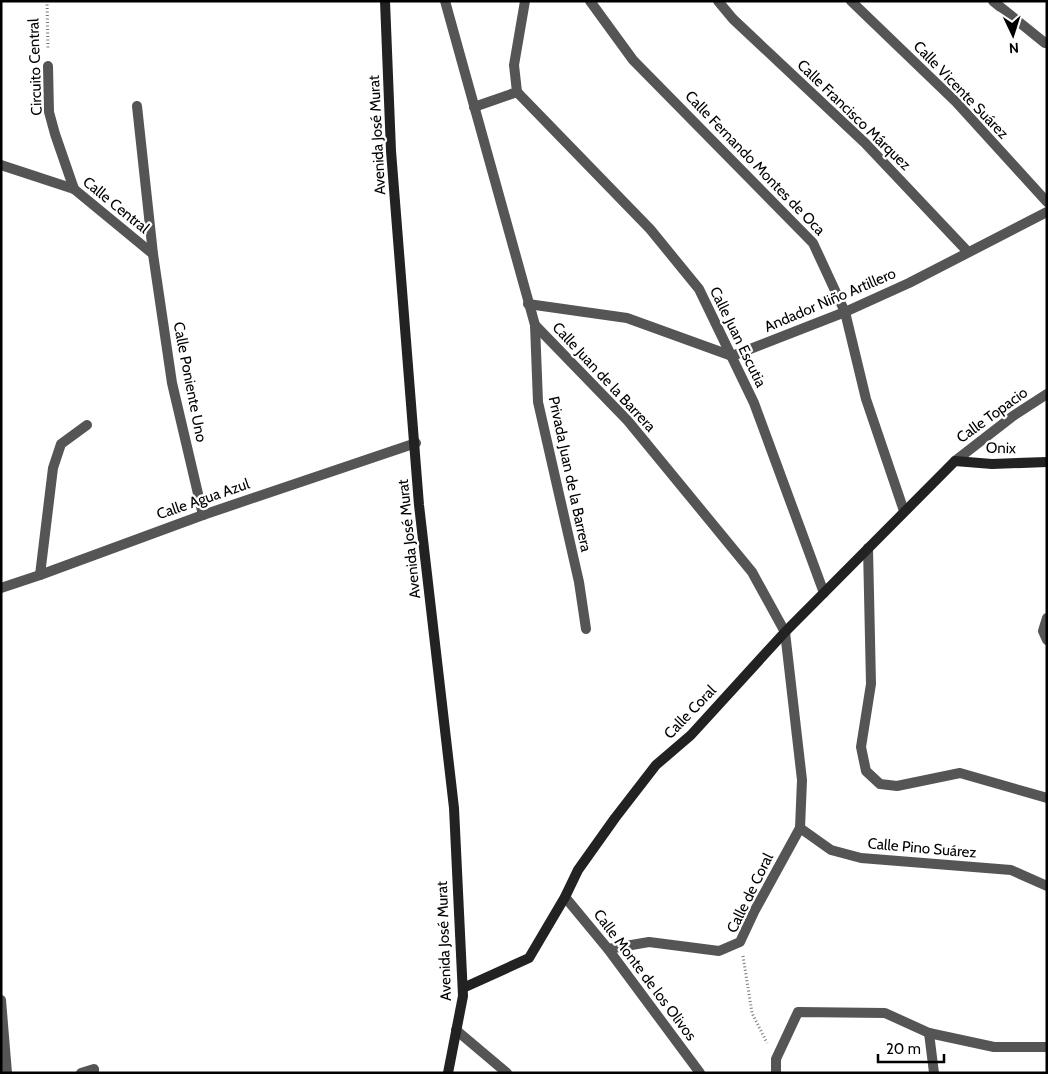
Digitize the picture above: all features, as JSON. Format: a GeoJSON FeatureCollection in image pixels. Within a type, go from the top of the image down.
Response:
{"type":"FeatureCollection","features":[{"type":"Feature","properties":{"kind":"street","name":"Avenida José Murat"},"geometry":{"type":"LineString","coordinates":[[386,1],[392,151],[416,443],[419,505],[454,808],[463,996],[448,1073]]}},
{"type":"Feature","properties":{"kind":"street","name":"Calle Juan de la Barrera"},"geometry":{"type":"LineString","coordinates":[[445,1],[535,325],[628,421],[740,557],[752,572],[785,632]]}},
{"type":"Feature","properties":{"kind":"street"},"geometry":{"type":"LineString","coordinates":[[474,106],[517,92],[514,65],[525,1]]}},
{"type":"Feature","properties":{"kind":"street","name":"Calle Fernando Montes de Oca"},"geometry":{"type":"LineString","coordinates":[[590,1],[633,60],[813,243],[845,312],[866,399],[904,511]]}},
{"type":"Feature","properties":{"kind":"street","name":"Calle Francisco Márquez"},"geometry":{"type":"LineString","coordinates":[[718,1],[734,19],[865,144],[968,252]]}},
{"type":"Feature","properties":{"kind":"street","name":"Calle Vicente Suárez"},"geometry":{"type":"LineString","coordinates":[[851,1],[956,102],[1047,202]]}},
{"type":"Feature","properties":{"kind":"street"},"geometry":{"type":"LineString","coordinates":[[994,1],[1044,42]]}},
{"type":"Feature","properties":{"kind":"street","name":"Circuito Central"},"geometry":{"type":"LineString","coordinates":[[48,66],[49,112],[74,188]]}},
{"type":"Feature","properties":{"kind":"street","name":"Calle Juan Escutia"},"geometry":{"type":"LineString","coordinates":[[517,92],[650,229],[699,290],[754,402],[824,593]]}},
{"type":"Feature","properties":{"kind":"street","name":"Calle Poniente Uno"},"geometry":{"type":"LineString","coordinates":[[137,106],[153,254],[172,383],[203,515]]}},
{"type":"Feature","properties":{"kind":"street","name":"Calle Central"},"geometry":{"type":"LineString","coordinates":[[1,165],[74,188],[153,254]]}},
{"type":"Feature","properties":{"kind":"street","name":"Andador Niño Artillero"},"geometry":{"type":"LineString","coordinates":[[732,356],[845,312],[909,283],[1047,212]]}},
{"type":"Feature","properties":{"kind":"street"},"geometry":{"type":"LineString","coordinates":[[528,304],[627,318],[732,356]]}},
{"type":"Feature","properties":{"kind":"street","name":"Privada Juan de la Barrera"},"geometry":{"type":"LineString","coordinates":[[535,325],[538,402],[579,582],[586,629]]}},
{"type":"Feature","properties":{"kind":"street","name":"Calle Topacio"},"geometry":{"type":"LineString","coordinates":[[955,461],[1013,416],[1047,394]]}},
{"type":"Feature","properties":{"kind":"street"},"geometry":{"type":"LineString","coordinates":[[40,576],[53,468],[61,444],[88,425]]}},
{"type":"Feature","properties":{"kind":"street","name":"Calle Agua Azul"},"geometry":{"type":"LineString","coordinates":[[1,588],[40,576],[203,515],[416,443]]}},
{"type":"Feature","properties":{"kind":"street","name":"Calle Coral"},"geometry":{"type":"LineString","coordinates":[[463,988],[529,958],[566,897],[578,870],[656,765],[691,735],[785,632],[955,461]]}},
{"type":"Feature","properties":{"kind":"street","name":"Onix"},"geometry":{"type":"LineString","coordinates":[[955,461],[992,464],[1047,462]]}},
{"type":"Feature","properties":{"kind":"street"},"geometry":{"type":"LineString","coordinates":[[868,548],[871,684],[861,747],[866,771],[880,784],[897,786],[960,773],[1047,798]]}},
{"type":"Feature","properties":{"kind":"street"},"geometry":{"type":"LineString","coordinates":[[1047,618],[1043,631],[1047,640]]}},
{"type":"Feature","properties":{"kind":"street"},"geometry":{"type":"LineString","coordinates":[[785,632],[802,780],[800,828]]}},
{"type":"Feature","properties":{"kind":"street","name":"Calle Pino Suárez"},"geometry":{"type":"LineString","coordinates":[[800,828],[830,850],[861,858],[1011,870],[1047,886]]}},
{"type":"Feature","properties":{"kind":"street","name":"Calle de Coral"},"geometry":{"type":"LineString","coordinates":[[740,942],[755,910],[800,828]]}},
{"type":"Feature","properties":{"kind":"street","name":"Calle Monte de los Olivos"},"geometry":{"type":"LineString","coordinates":[[566,897],[608,949],[700,1073]]}},
{"type":"Feature","properties":{"kind":"street"},"geometry":{"type":"LineString","coordinates":[[608,949],[649,942],[718,951],[740,942]]}},
{"type":"Feature","properties":{"kind":"street"},"geometry":{"type":"LineString","coordinates":[[1,1000],[7,1073]]}},
{"type":"Feature","properties":{"kind":"street"},"geometry":{"type":"LineString","coordinates":[[776,1073],[776,1059],[798,1012],[886,1013],[929,1033],[994,1047],[1047,1047]]}},
{"type":"Feature","properties":{"kind":"street"},"geometry":{"type":"LineString","coordinates":[[456,1030],[507,1073]]}},
{"type":"Feature","properties":{"kind":"street"},"geometry":{"type":"LineString","coordinates":[[929,1033],[934,1073]]}},
{"type":"Feature","properties":{"kind":"street"},"geometry":{"type":"LineString","coordinates":[[81,1073],[94,1071]]}},
{"type":"Feature","properties":{"kind":"path","name":"Circuito Central"},"geometry":{"type":"LineString","coordinates":[[47,1],[48,66]]}},
{"type":"Feature","properties":{"kind":"path","name":"Calle de Coral"},"geometry":{"type":"LineString","coordinates":[[740,942],[752,1013],[776,1059]]}}]}
